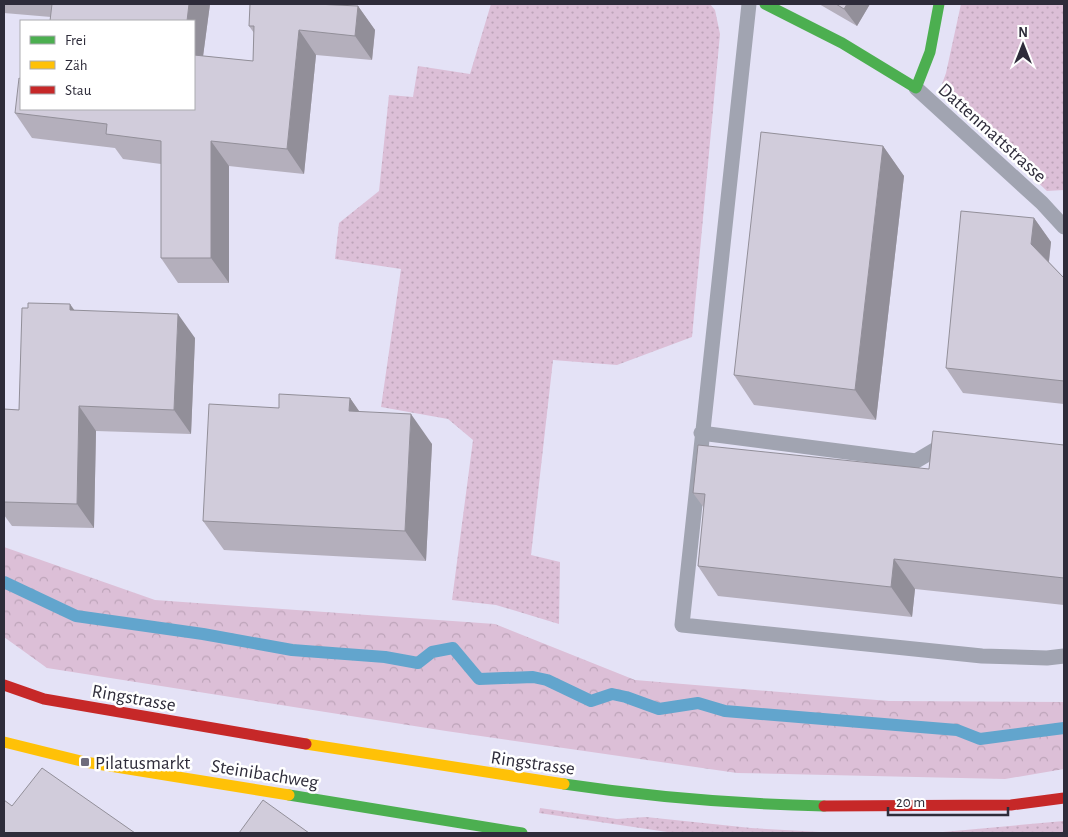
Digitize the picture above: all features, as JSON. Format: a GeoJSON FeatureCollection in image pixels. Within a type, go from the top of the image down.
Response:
{"type":"FeatureCollection","features":[{"type":"Feature","properties":{"kind":"main road","name":"Dattenmattstrasse"},"geometry":{"type":"LineString","coordinates":[[766,4],[842,43],[916,88],[930,52],[939,4]]}},
{"type":"Feature","properties":{"kind":"main road","name":"Ringstrasse"},"geometry":{"type":"LineString","coordinates":[[4,686],[44,699],[139,716],[420,763],[649,797],[768,805],[864,807],[1011,805],[1064,798]]}},
{"type":"Feature","properties":{"kind":"main road","name":"Steinibachweg"},"geometry":{"type":"LineString","coordinates":[[4,742],[85,762],[522,833]]}},
{"type":"Feature","properties":{"kind":"lane"},"geometry":{"type":"LineString","coordinates":[[749,4],[701,433],[682,625],[982,656],[1064,656]]}},
{"type":"Feature","properties":{"kind":"lane","name":"Dattenmattstrasse"},"geometry":{"type":"LineString","coordinates":[[916,88],[1042,203],[1064,227]]}},
{"type":"Feature","properties":{"kind":"lane"},"geometry":{"type":"LineString","coordinates":[[701,433],[916,461],[951,440],[960,441]]}},
{"type":"Feature","properties":{"kind":"green space"},"geometry":{"type":"Polygon","coordinates":[[[491,4],[710,4],[715,10],[720,34],[692,337],[617,365],[553,360],[531,555],[560,562],[559,624],[496,605],[452,600],[473,440],[448,419],[381,407],[401,269],[335,259],[339,223],[379,191],[389,95],[413,97],[418,66],[470,74],[491,4]]]}},
{"type":"Feature","properties":{"kind":"green space"},"geometry":{"type":"Polygon","coordinates":[[[961,4],[1064,4],[1064,190],[1047,191],[943,94],[942,84],[961,4]]]}},
{"type":"Feature","properties":{"kind":"green space"},"geometry":{"type":"Polygon","coordinates":[[[4,547],[155,600],[495,624],[635,680],[889,701],[1064,702],[1064,769],[1005,779],[737,773],[446,731],[47,668],[4,637],[4,547]]]}},
{"type":"Feature","properties":{"kind":"green space"},"geometry":{"type":"Polygon","coordinates":[[[540,808],[617,819],[646,817],[751,828],[838,833],[674,833],[539,813],[540,808]]]}},
{"type":"Feature","properties":{"kind":"green space"},"geometry":{"type":"Polygon","coordinates":[[[1064,821],[1064,833],[932,833],[1064,821]]]}},
{"type":"Feature","properties":{"kind":"building"},"geometry":{"type":"Polygon","coordinates":[[[52,4],[189,4],[187,20],[50,20],[52,4]]]}},
{"type":"Feature","properties":{"kind":"building"},"geometry":{"type":"Polygon","coordinates":[[[250,4],[358,6],[355,36],[299,30],[287,149],[211,141],[211,258],[161,258],[161,141],[106,134],[107,124],[15,113],[19,78],[20,110],[195,110],[195,55],[253,61],[254,26],[249,26],[250,4]]]}},
{"type":"Feature","properties":{"kind":"building"},"geometry":{"type":"Polygon","coordinates":[[[836,4],[847,4],[844,9],[836,4]]]}},
{"type":"Feature","properties":{"kind":"building"},"geometry":{"type":"Polygon","coordinates":[[[761,132],[883,146],[855,390],[734,375],[761,132]]]}},
{"type":"Feature","properties":{"kind":"building"},"geometry":{"type":"Polygon","coordinates":[[[961,211],[1034,218],[1031,244],[1064,278],[1064,381],[946,368],[961,211]]]}},
{"type":"Feature","properties":{"kind":"building"},"geometry":{"type":"Polygon","coordinates":[[[28,303],[70,304],[70,310],[178,314],[174,410],[79,406],[77,504],[4,502],[4,409],[19,410],[22,308],[28,308],[28,303]]]}},
{"type":"Feature","properties":{"kind":"building"},"geometry":{"type":"Polygon","coordinates":[[[279,394],[350,398],[349,411],[411,414],[405,531],[203,521],[209,404],[279,408],[279,394]]]}},
{"type":"Feature","properties":{"kind":"building"},"geometry":{"type":"Polygon","coordinates":[[[933,431],[1064,445],[1064,578],[894,559],[891,587],[698,566],[705,494],[693,493],[698,445],[929,469],[933,431]]]}},
{"type":"Feature","properties":{"kind":"building"},"geometry":{"type":"Polygon","coordinates":[[[42,768],[135,833],[4,833],[4,800],[12,806],[42,768]]]}},
{"type":"Feature","properties":{"kind":"building"},"geometry":{"type":"Polygon","coordinates":[[[263,800],[309,833],[239,833],[263,800]]]}},
{"type":"Feature","properties":{"kind":"waterway"},"geometry":{"type":"LineString","coordinates":[[4,582],[76,616],[203,634],[292,650],[385,657],[418,663],[432,652],[453,648],[479,679],[533,677],[547,680],[591,701],[612,694],[659,709],[698,703],[725,711],[957,730],[980,739],[1064,728]]}},
{"type":"Feature","properties":{"kind":"traffic: fast"},"geometry":{"type":"LineString","coordinates":[[765,4],[842,43],[916,88],[930,52],[939,4]]}},
{"type":"Feature","properties":{"kind":"traffic: fast"},"geometry":{"type":"LineString","coordinates":[[564,784],[694,799],[758,804],[824,806]]}},
{"type":"Feature","properties":{"kind":"traffic: fast"},"geometry":{"type":"LineString","coordinates":[[289,795],[522,833]]}},
{"type":"Feature","properties":{"kind":"traffic: slow"},"geometry":{"type":"LineString","coordinates":[[4,742],[85,762],[289,795]]}},
{"type":"Feature","properties":{"kind":"traffic: slow"},"geometry":{"type":"LineString","coordinates":[[306,744],[564,784]]}},
{"type":"Feature","properties":{"kind":"traffic: jam"},"geometry":{"type":"LineString","coordinates":[[4,685],[44,699],[306,744]]}},
{"type":"Feature","properties":{"kind":"traffic: jam"},"geometry":{"type":"LineString","coordinates":[[824,806],[1011,805],[1064,798]]}},
{"type":"Feature","properties":{"kind":"place","name":"Pilatusmarkt"},"geometry":{"type":"Point","coordinates":[85,762]}}]}
